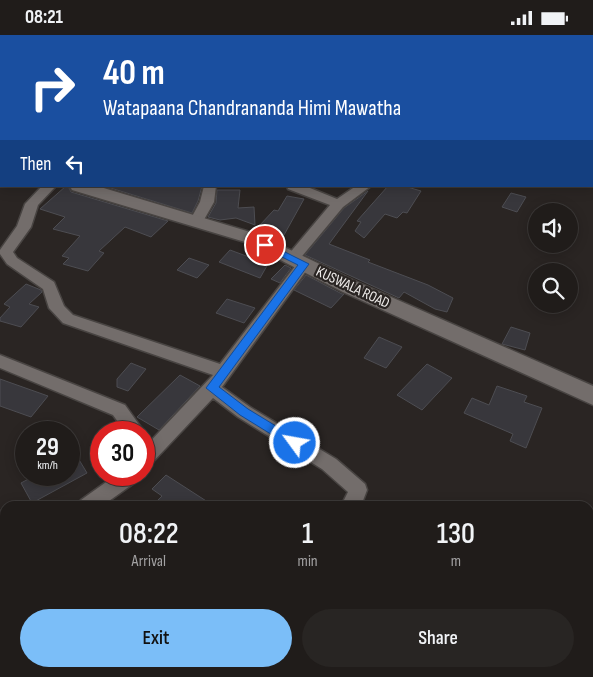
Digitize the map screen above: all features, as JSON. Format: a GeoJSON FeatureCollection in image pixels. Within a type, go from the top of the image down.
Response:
{"type":"FeatureCollection","features":[{"type":"Feature","properties":{"kind":"street"},"geometry":{"type":"LineString","coordinates":[[49,187],[32,204],[24,227],[6,252],[12,261],[50,286],[57,308],[68,319],[224,372]]}},
{"type":"Feature","properties":{"kind":"street","name":"KUSWALA ROAD"},"geometry":{"type":"LineString","coordinates":[[81,187],[251,238],[593,396]]}},
{"type":"Feature","properties":{"kind":"street"},"geometry":{"type":"LineString","coordinates":[[196,222],[206,202],[210,187]]}},
{"type":"Feature","properties":{"kind":"street"},"geometry":{"type":"LineString","coordinates":[[155,448],[212,388],[224,372],[338,204],[364,187]]}},
{"type":"Feature","properties":{"kind":"street"},"geometry":{"type":"LineString","coordinates":[[309,189],[338,204]]}},
{"type":"Feature","properties":{"kind":"street"},"geometry":{"type":"LineString","coordinates":[[0,361],[119,410],[127,421]]}},
{"type":"Feature","properties":{"kind":"street"},"geometry":{"type":"LineString","coordinates":[[212,388],[244,412],[329,464],[358,490],[353,501]]}},
{"type":"Feature","properties":{"kind":"street"},"geometry":{"type":"LineString","coordinates":[[95,501],[115,486]]}},
{"type":"Feature","properties":{"kind":"building"},"geometry":{"type":"Polygon","coordinates":[[[65,187],[68,187],[71,192],[168,221],[151,237],[125,227],[99,251],[104,253],[88,271],[63,264],[69,258],[62,256],[80,236],[53,229],[65,217],[40,209],[65,187]]]}},
{"type":"Feature","properties":{"kind":"building"},"geometry":{"type":"Polygon","coordinates":[[[107,187],[202,187],[192,213],[107,187]]]}},
{"type":"Feature","properties":{"kind":"building"},"geometry":{"type":"Polygon","coordinates":[[[387,187],[407,187],[421,191],[407,213],[403,212],[397,218],[385,214],[364,238],[355,231],[361,222],[357,221],[387,187]]]}},
{"type":"Feature","properties":{"kind":"building"},"geometry":{"type":"Polygon","coordinates":[[[217,190],[240,190],[238,208],[254,207],[255,225],[236,218],[220,220],[208,217],[216,203],[217,190]]]}},
{"type":"Feature","properties":{"kind":"building"},"geometry":{"type":"Polygon","coordinates":[[[368,191],[329,244],[370,260],[368,262],[428,285],[453,298],[447,312],[435,309],[404,292],[399,298],[305,255],[344,208],[368,191]]]}},
{"type":"Feature","properties":{"kind":"building"},"geometry":{"type":"Polygon","coordinates":[[[511,193],[526,197],[517,212],[502,207],[511,193]]]}},
{"type":"Feature","properties":{"kind":"building"},"geometry":{"type":"Polygon","coordinates":[[[287,196],[304,199],[284,235],[259,226],[274,210],[278,211],[287,196]]]}},
{"type":"Feature","properties":{"kind":"building"},"geometry":{"type":"Polygon","coordinates":[[[230,250],[268,264],[260,278],[219,262],[230,250]]]}},
{"type":"Feature","properties":{"kind":"building"},"geometry":{"type":"Polygon","coordinates":[[[189,258],[209,265],[197,278],[177,270],[189,258]]]}},
{"type":"Feature","properties":{"kind":"building"},"geometry":{"type":"Polygon","coordinates":[[[285,265],[291,268],[280,283],[271,279],[285,265]]]}},
{"type":"Feature","properties":{"kind":"building"},"geometry":{"type":"Polygon","coordinates":[[[306,275],[344,294],[331,308],[294,290],[306,275]]]}},
{"type":"Feature","properties":{"kind":"building"},"geometry":{"type":"Polygon","coordinates":[[[26,284],[41,290],[42,292],[29,304],[39,307],[21,327],[0,321],[0,318],[10,307],[4,304],[26,284]]]}},
{"type":"Feature","properties":{"kind":"building"},"geometry":{"type":"Polygon","coordinates":[[[227,299],[255,308],[244,323],[216,313],[227,299]]]}},
{"type":"Feature","properties":{"kind":"building"},"geometry":{"type":"Polygon","coordinates":[[[511,327],[530,333],[525,350],[502,344],[511,327]]]}},
{"type":"Feature","properties":{"kind":"building"},"geometry":{"type":"Polygon","coordinates":[[[379,337],[402,347],[386,368],[364,358],[379,337]]]}},
{"type":"Feature","properties":{"kind":"building"},"geometry":{"type":"Polygon","coordinates":[[[131,363],[146,369],[128,391],[117,387],[117,379],[131,363]]]}},
{"type":"Feature","properties":{"kind":"building"},"geometry":{"type":"Polygon","coordinates":[[[427,364],[452,378],[422,410],[397,395],[427,364]]]}},
{"type":"Feature","properties":{"kind":"building"},"geometry":{"type":"Polygon","coordinates":[[[180,375],[200,386],[159,430],[155,428],[155,421],[144,421],[137,417],[180,375]]]}},
{"type":"Feature","properties":{"kind":"building"},"geometry":{"type":"Polygon","coordinates":[[[0,379],[48,396],[31,417],[0,406],[0,379]]]}},
{"type":"Feature","properties":{"kind":"building"},"geometry":{"type":"Polygon","coordinates":[[[497,386],[527,396],[524,402],[542,408],[526,448],[510,441],[513,434],[464,413],[472,398],[489,405],[497,386]]]}},
{"type":"Feature","properties":{"kind":"building"},"geometry":{"type":"Polygon","coordinates":[[[80,461],[87,473],[80,477],[80,461]]]}},
{"type":"Feature","properties":{"kind":"building"},"geometry":{"type":"Polygon","coordinates":[[[166,475],[206,501],[157,501],[162,496],[152,489],[166,475]]]}},
{"type":"Feature","properties":{"kind":"building"},"geometry":{"type":"Polygon","coordinates":[[[23,486],[63,486],[36,501],[31,501],[23,486]]]}},
{"type":"Feature","properties":{"kind":"route"},"geometry":{"type":"LineString","coordinates":[[265,245],[304,264],[212,388],[244,412],[295,443]]}}]}
